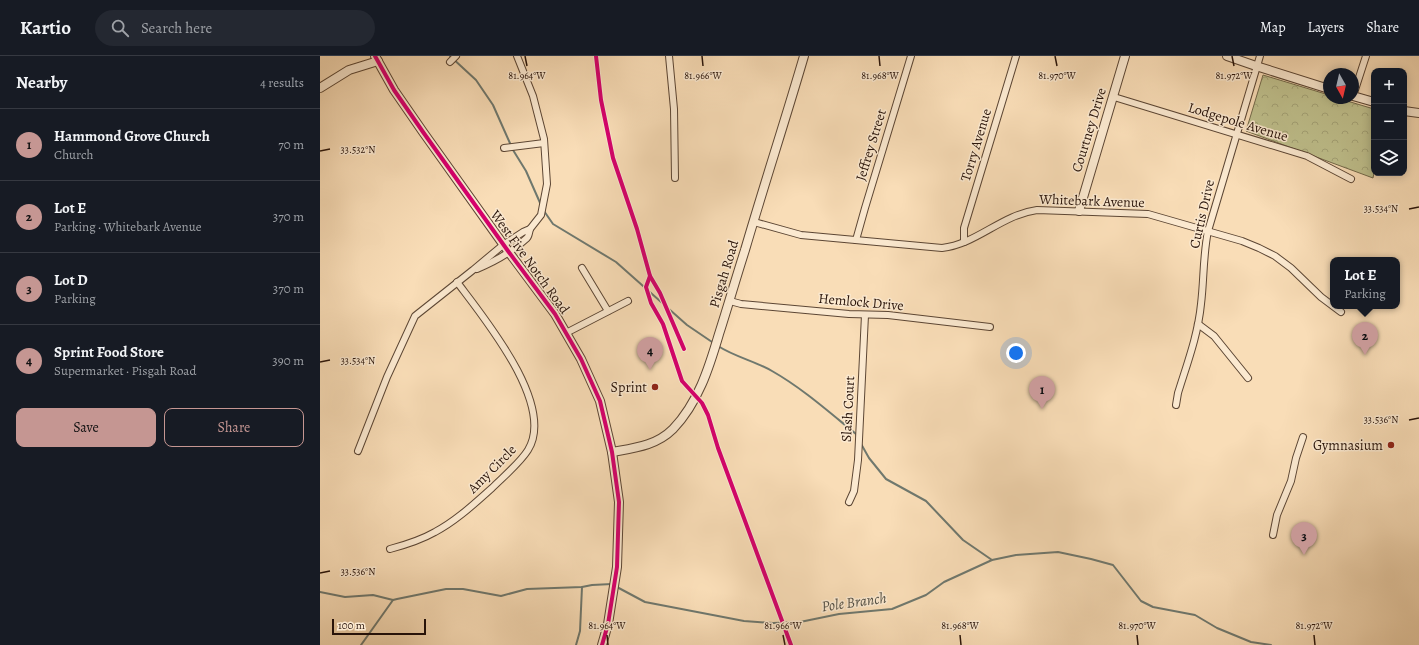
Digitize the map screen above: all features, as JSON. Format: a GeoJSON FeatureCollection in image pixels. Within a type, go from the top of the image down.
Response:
{"type":"FeatureCollection","features":[{"type":"Feature","properties":{"kind":"street"},"geometry":{"type":"LineString","coordinates":[[450,62],[456,56]]}},
{"type":"Feature","properties":{"kind":"street"},"geometry":{"type":"LineString","coordinates":[[358,451],[387,377],[412,321],[419,311],[457,282],[506,248],[523,232],[530,229],[541,215],[546,193],[544,143],[536,105],[517,56]]}},
{"type":"Feature","properties":{"kind":"street"},"geometry":{"type":"LineString","coordinates":[[669,56],[674,109],[675,178]]}},
{"type":"Feature","properties":{"kind":"street","name":"Pisgah Road"},"geometry":{"type":"LineString","coordinates":[[612,452],[652,443],[668,433],[683,416],[696,397],[703,382],[730,301],[804,56]]}},
{"type":"Feature","properties":{"kind":"street","name":"Jeffrey Street"},"geometry":{"type":"LineString","coordinates":[[856,240],[911,56]]}},
{"type":"Feature","properties":{"kind":"street","name":"Torry Avenue"},"geometry":{"type":"LineString","coordinates":[[964,242],[964,228],[1016,56]]}},
{"type":"Feature","properties":{"kind":"street","name":"Courtney Drive"},"geometry":{"type":"LineString","coordinates":[[1079,211],[1125,56]]}},
{"type":"Feature","properties":{"kind":"street"},"geometry":{"type":"LineString","coordinates":[[1227,56],[1323,86]]}},
{"type":"Feature","properties":{"kind":"street","name":"Curtis Drive"},"geometry":{"type":"LineString","coordinates":[[1176,404],[1198,324],[1201,305],[1205,245],[1208,231],[1260,56]]}},
{"type":"Feature","properties":{"kind":"street"},"geometry":{"type":"LineString","coordinates":[[1359,78],[1366,56]]}},
{"type":"Feature","properties":{"kind":"street"},"geometry":{"type":"LineString","coordinates":[[320,88],[349,70],[376,58]]}},
{"type":"Feature","properties":{"kind":"street","name":"West Five Notch Road"},"geometry":{"type":"LineString","coordinates":[[376,58],[394,90],[423,132],[555,314],[581,359],[600,401],[612,452],[619,502],[619,537],[614,584],[608,624],[602,645]]}},
{"type":"Feature","properties":{"kind":"street","name":"Lodgepole Avenue"},"geometry":{"type":"LineString","coordinates":[[1114,97],[1307,156],[1351,179]]}},
{"type":"Feature","properties":{"kind":"street"},"geometry":{"type":"LineString","coordinates":[[1359,98],[1371,101]]}},
{"type":"Feature","properties":{"kind":"street"},"geometry":{"type":"LineString","coordinates":[[1407,111],[1419,113]]}},
{"type":"Feature","properties":{"kind":"street"},"geometry":{"type":"LineString","coordinates":[[504,148],[544,143]]}},
{"type":"Feature","properties":{"kind":"street","name":"Whitebark Avenue"},"geometry":{"type":"LineString","coordinates":[[754,222],[801,235],[942,248],[964,242],[1004,220],[1026,212],[1037,210],[1148,214],[1208,231],[1259,248],[1275,256],[1291,268],[1330,304]]}},
{"type":"Feature","properties":{"kind":"street"},"geometry":{"type":"LineString","coordinates":[[582,268],[608,311]]}},
{"type":"Feature","properties":{"kind":"street","name":"Amy Circle"},"geometry":{"type":"LineString","coordinates":[[390,550],[414,542],[435,532],[459,516],[506,474],[527,451],[533,437],[534,415],[525,387],[504,347],[457,282]]}},
{"type":"Feature","properties":{"kind":"street"},"geometry":{"type":"LineString","coordinates":[[566,333],[628,301]]}},
{"type":"Feature","properties":{"kind":"street","name":"Hemlock Drive"},"geometry":{"type":"LineString","coordinates":[[730,301],[865,315],[888,315],[990,327]]}},
{"type":"Feature","properties":{"kind":"street","name":"Whitebark Avenue"},"geometry":{"type":"LineString","coordinates":[[1336,309],[1340,312]]}},
{"type":"Feature","properties":{"kind":"street","name":"Slash Court"},"geometry":{"type":"LineString","coordinates":[[849,502],[854,491],[858,460],[865,315]]}},
{"type":"Feature","properties":{"kind":"street"},"geometry":{"type":"LineString","coordinates":[[1198,324],[1214,336],[1248,378]]}},
{"type":"Feature","properties":{"kind":"street"},"geometry":{"type":"LineString","coordinates":[[1273,535],[1277,515],[1291,482],[1296,458],[1303,437]]}},
{"type":"Feature","properties":{"kind":"green space"},"geometry":{"type":"Polygon","coordinates":[[[1263,75],[1323,93],[1323,104],[1357,104],[1371,108],[1371,176],[1373,176],[1373,178],[1246,131],[1263,75]]]}},
{"type":"Feature","properties":{"kind":"waterway"},"geometry":{"type":"LineString","coordinates":[[450,56],[476,80],[493,105],[513,150],[526,171],[541,205]]}},
{"type":"Feature","properties":{"kind":"waterway"},"geometry":{"type":"LineString","coordinates":[[544,211],[553,224],[616,262],[687,325],[715,344]]}},
{"type":"Feature","properties":{"kind":"waterway"},"geometry":{"type":"LineString","coordinates":[[718,346],[783,378],[805,393],[856,434],[857,437]]}},
{"type":"Feature","properties":{"kind":"waterway"},"geometry":{"type":"LineString","coordinates":[[860,442],[869,458],[886,479],[926,501],[963,540],[992,560]]}},
{"type":"Feature","properties":{"kind":"waterway","name":"Pole Branch"},"geometry":{"type":"LineString","coordinates":[[615,586],[645,602],[744,621],[773,623],[800,622],[839,614],[892,609],[926,595],[944,582],[992,560],[1016,555],[1058,552],[1113,565],[1141,601],[1153,607],[1195,615],[1217,628],[1251,642],[1271,645]]}},
{"type":"Feature","properties":{"kind":"waterway","name":"Pole Branch"},"geometry":{"type":"LineString","coordinates":[[361,645],[393,600],[397,599],[446,589],[463,589],[501,596],[527,589],[582,587],[612,584]]}},
{"type":"Feature","properties":{"kind":"waterway"},"geometry":{"type":"LineString","coordinates":[[576,645],[580,631],[582,587]]}},
{"type":"Feature","properties":{"kind":"waterway"},"geometry":{"type":"LineString","coordinates":[[320,592],[345,597],[373,595],[393,600]]}},
{"type":"Feature","properties":{"kind":"cycle path"},"geometry":{"type":"LineString","coordinates":[[375,56],[394,90],[423,132],[555,314],[581,359],[600,401],[612,452],[619,502],[617,567],[608,624],[602,645]]}},
{"type":"Feature","properties":{"kind":"cycle path"},"geometry":{"type":"LineString","coordinates":[[596,56],[601,100],[613,158],[637,229],[650,276],[646,287],[651,303],[663,324],[682,381],[702,403],[708,415],[718,448],[791,645]]}},
{"type":"Feature","properties":{"kind":"cycle path"},"geometry":{"type":"LineString","coordinates":[[650,276],[660,293],[684,349]]}},
{"type":"Feature","properties":{"kind":"place","name":"Lot E"},"geometry":{"type":"Point","coordinates":[1365,355]}},
{"type":"Feature","properties":{"kind":"place","name":"Sprint Food Store"},"geometry":{"type":"Point","coordinates":[650,370]}},
{"type":"Feature","properties":{"kind":"place","name":"Sprint"},"geometry":{"type":"Point","coordinates":[655,387]}},
{"type":"Feature","properties":{"kind":"place","name":"Hammond Grove Church"},"geometry":{"type":"Point","coordinates":[1042,409]}},
{"type":"Feature","properties":{"kind":"place","name":"Gymnasium"},"geometry":{"type":"Point","coordinates":[1391,445]}},
{"type":"Feature","properties":{"kind":"place","name":"Lot D"},"geometry":{"type":"Point","coordinates":[1304,555]}}]}
